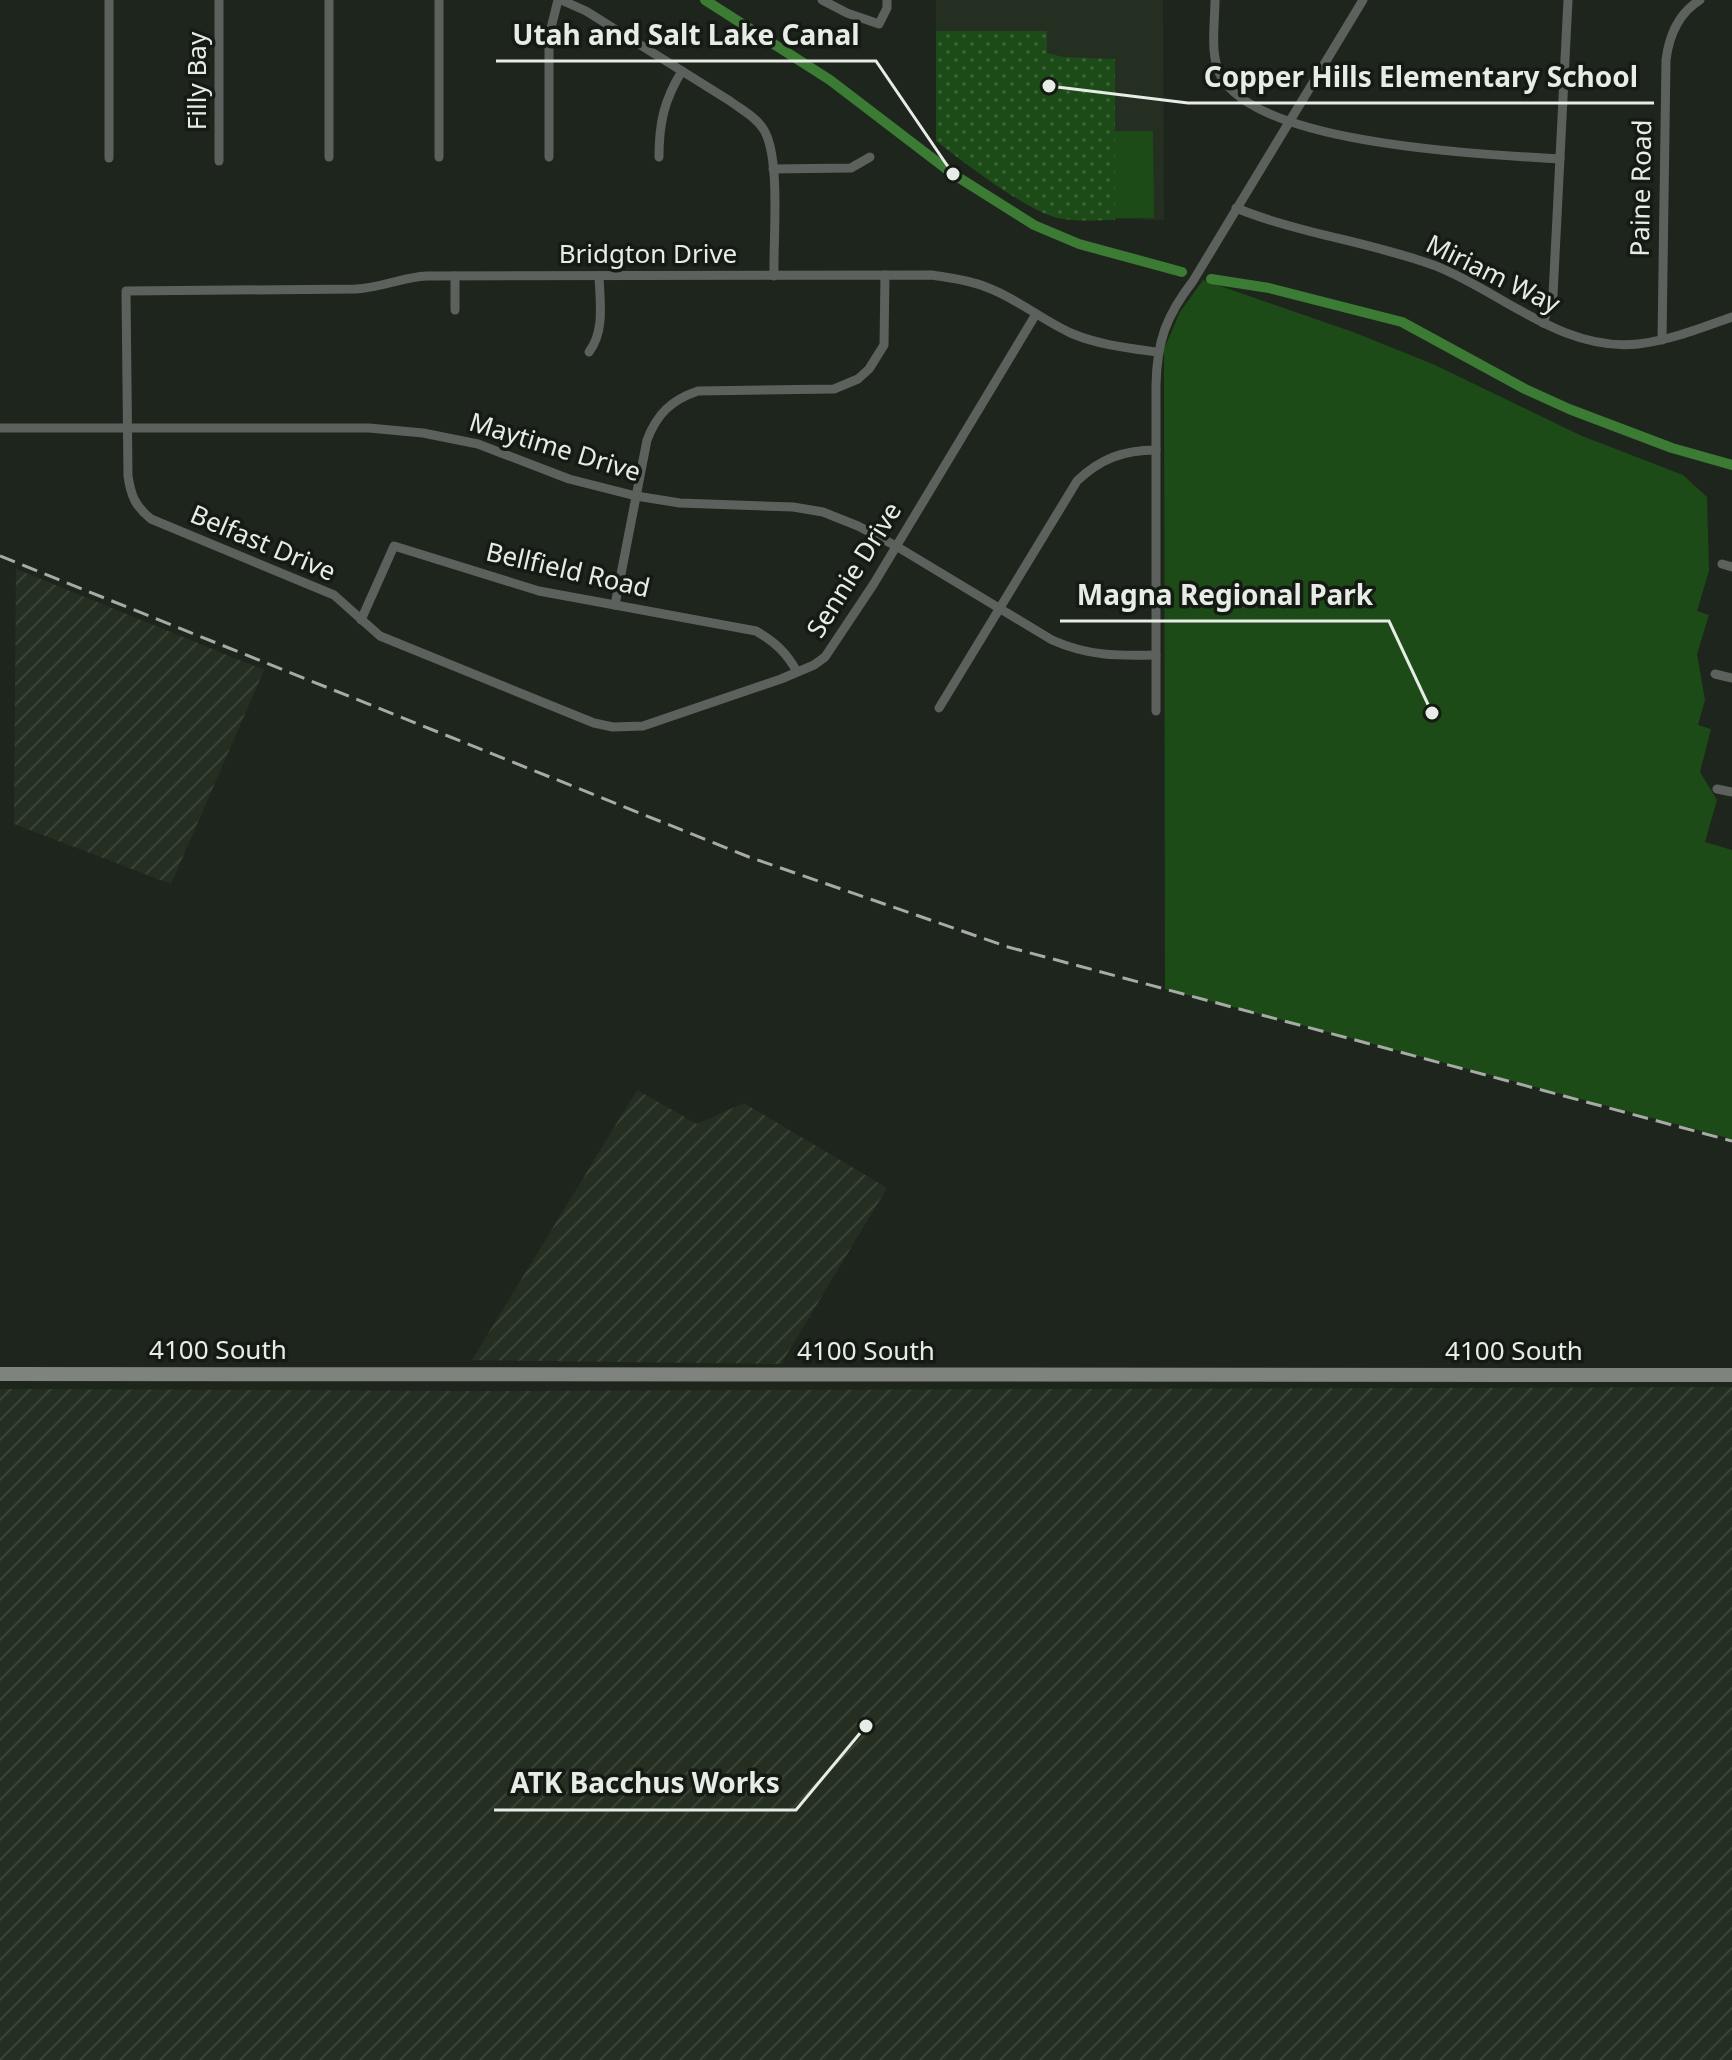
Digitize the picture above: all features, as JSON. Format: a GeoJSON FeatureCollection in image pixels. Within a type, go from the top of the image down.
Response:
{"type":"FeatureCollection","features":[{"type":"Feature","properties":{"kind":"main road","name":"4100 South"},"geometry":{"type":"LineString","coordinates":[[0,1374],[1732,1375]]}},
{"type":"Feature","properties":{"kind":"street"},"geometry":{"type":"LineString","coordinates":[[109,0],[109,158]]}},
{"type":"Feature","properties":{"kind":"street","name":"Filly Bay"},"geometry":{"type":"LineString","coordinates":[[219,0],[219,161]]}},
{"type":"Feature","properties":{"kind":"street"},"geometry":{"type":"LineString","coordinates":[[329,0],[329,157]]}},
{"type":"Feature","properties":{"kind":"street"},"geometry":{"type":"LineString","coordinates":[[439,0],[439,157]]}},
{"type":"Feature","properties":{"kind":"street"},"geometry":{"type":"LineString","coordinates":[[549,157],[549,36],[560,0],[586,11],[757,121],[769,141],[773,169],[774,276]]}},
{"type":"Feature","properties":{"kind":"street"},"geometry":{"type":"LineString","coordinates":[[822,0],[879,24],[887,8],[887,0]]}},
{"type":"Feature","properties":{"kind":"street"},"geometry":{"type":"LineString","coordinates":[[1215,0],[1219,75],[1243,99],[1272,115],[1308,128],[1446,152],[1560,159]]}},
{"type":"Feature","properties":{"kind":"street"},"geometry":{"type":"LineString","coordinates":[[1156,711],[1157,352],[1169,317],[1363,0]]}},
{"type":"Feature","properties":{"kind":"street"},"geometry":{"type":"LineString","coordinates":[[1543,323],[1553,295],[1568,0]]}},
{"type":"Feature","properties":{"kind":"street","name":"Paine Road"},"geometry":{"type":"LineString","coordinates":[[1662,340],[1666,60],[1672,33],[1685,13],[1700,0]]}},
{"type":"Feature","properties":{"kind":"street"},"geometry":{"type":"LineString","coordinates":[[659,157],[665,100],[682,71]]}},
{"type":"Feature","properties":{"kind":"street"},"geometry":{"type":"LineString","coordinates":[[773,169],[851,168],[870,157]]}},
{"type":"Feature","properties":{"kind":"street","name":"Miriam Way"},"geometry":{"type":"LineString","coordinates":[[1236,208],[1438,267],[1543,323],[1587,339],[1610,344],[1662,340],[1732,317]]}},
{"type":"Feature","properties":{"kind":"street"},"geometry":{"type":"LineString","coordinates":[[615,605],[647,440],[655,421],[668,406],[698,391],[834,389],[858,379],[884,345],[885,275]]}},
{"type":"Feature","properties":{"kind":"street","name":"Bridgton Drive"},"geometry":{"type":"LineString","coordinates":[[126,291],[356,289],[397,279],[455,276],[932,275],[986,287],[1073,334],[1094,341],[1157,352]]}},
{"type":"Feature","properties":{"kind":"street"},"geometry":{"type":"LineString","coordinates":[[455,276],[455,310]]}},
{"type":"Feature","properties":{"kind":"street"},"geometry":{"type":"LineString","coordinates":[[589,352],[597,342],[600,329],[599,276]]}},
{"type":"Feature","properties":{"kind":"street","name":"Belfast Drive"},"geometry":{"type":"LineString","coordinates":[[126,291],[131,495],[144,514],[334,595],[380,636],[594,723],[613,727]]}},
{"type":"Feature","properties":{"kind":"street","name":"Sennie Drive"},"geometry":{"type":"LineString","coordinates":[[613,727],[643,726],[797,672],[814,665],[834,647],[1036,314]]}},
{"type":"Feature","properties":{"kind":"street","name":"Maytime Drive"},"geometry":{"type":"LineString","coordinates":[[0,428],[369,428],[423,433],[478,444],[569,479],[636,496],[680,503],[763,505],[823,512],[896,546],[1052,640],[1076,651],[1104,655],[1156,655]]}},
{"type":"Feature","properties":{"kind":"street"},"geometry":{"type":"LineString","coordinates":[[939,708],[1077,481],[1105,459],[1121,453],[1156,450]]}},
{"type":"Feature","properties":{"kind":"street","name":"Bellfield Road"},"geometry":{"type":"LineString","coordinates":[[361,620],[394,546],[539,591],[756,631],[774,641],[797,672]]}},
{"type":"Feature","properties":{"kind":"street"},"geometry":{"type":"LineString","coordinates":[[1715,674],[1732,678]]}},
{"type":"Feature","properties":{"kind":"street"},"geometry":{"type":"LineString","coordinates":[[1717,789],[1732,792]]}},
{"type":"Feature","properties":{"kind":"shaded area"},"geometry":{"type":"Polygon","coordinates":[[[936,0],[1163,0],[1164,220],[1056,218],[987,179],[936,141],[936,0]]]}},
{"type":"Feature","properties":{"kind":"shaded area"},"geometry":{"type":"Polygon","coordinates":[[[16,569],[264,670],[171,884],[14,824],[16,569]]]}},
{"type":"Feature","properties":{"kind":"shaded area"},"geometry":{"type":"Polygon","coordinates":[[[637,1090],[697,1124],[744,1103],[887,1188],[781,1364],[472,1360],[637,1090]]]}},
{"type":"Feature","properties":{"kind":"shaded area"},"geometry":{"type":"Polygon","coordinates":[[[1732,1387],[1732,2060],[0,2060],[0,1389],[471,1391],[1732,1387]]]}},
{"type":"Feature","properties":{"kind":"green space"},"geometry":{"type":"Polygon","coordinates":[[[936,31],[1047,31],[1047,53],[1063,57],[1115,59],[1115,220],[1072,220],[1044,213],[996,185],[936,141],[936,31]]]}},
{"type":"Feature","properties":{"kind":"green space"},"geometry":{"type":"Polygon","coordinates":[[[1115,131],[1153,131],[1154,218],[1115,218],[1115,131]]]}},
{"type":"Feature","properties":{"kind":"green space"},"geometry":{"type":"Polygon","coordinates":[[[1203,280],[1353,332],[1435,365],[1582,436],[1683,475],[1707,497],[1709,571],[1697,611],[1709,615],[1697,654],[1705,700],[1698,725],[1711,729],[1700,772],[1717,800],[1705,842],[1732,850],[1732,1139],[1165,989],[1164,349],[1180,312],[1203,280]]]}},
{"type":"Feature","properties":{"kind":"waterway"},"geometry":{"type":"LineString","coordinates":[[705,0],[830,80],[953,174],[1034,225],[1079,244],[1182,272]]}},
{"type":"Feature","properties":{"kind":"waterway"},"geometry":{"type":"LineString","coordinates":[[1211,279],[1269,288],[1402,322],[1525,389],[1569,409],[1672,448],[1732,465]]}},
{"type":"Feature","properties":{"kind":"railway"},"geometry":{"type":"LineString","coordinates":[[0,556],[749,857],[1008,947],[1732,1141]]}},
{"type":"Feature","properties":{"kind":"place","name":"Copper Hills Elementary School"},"geometry":{"type":"Point","coordinates":[1049,86]}},
{"type":"Feature","properties":{"kind":"place","name":"Utah and Salt Lake Canal"},"geometry":{"type":"Point","coordinates":[953,174]}},
{"type":"Feature","properties":{"kind":"place","name":"Magna Regional Park"},"geometry":{"type":"Point","coordinates":[1432,713]}},
{"type":"Feature","properties":{"kind":"place","name":"ATK Bacchus Works"},"geometry":{"type":"Point","coordinates":[866,1726]}}]}
